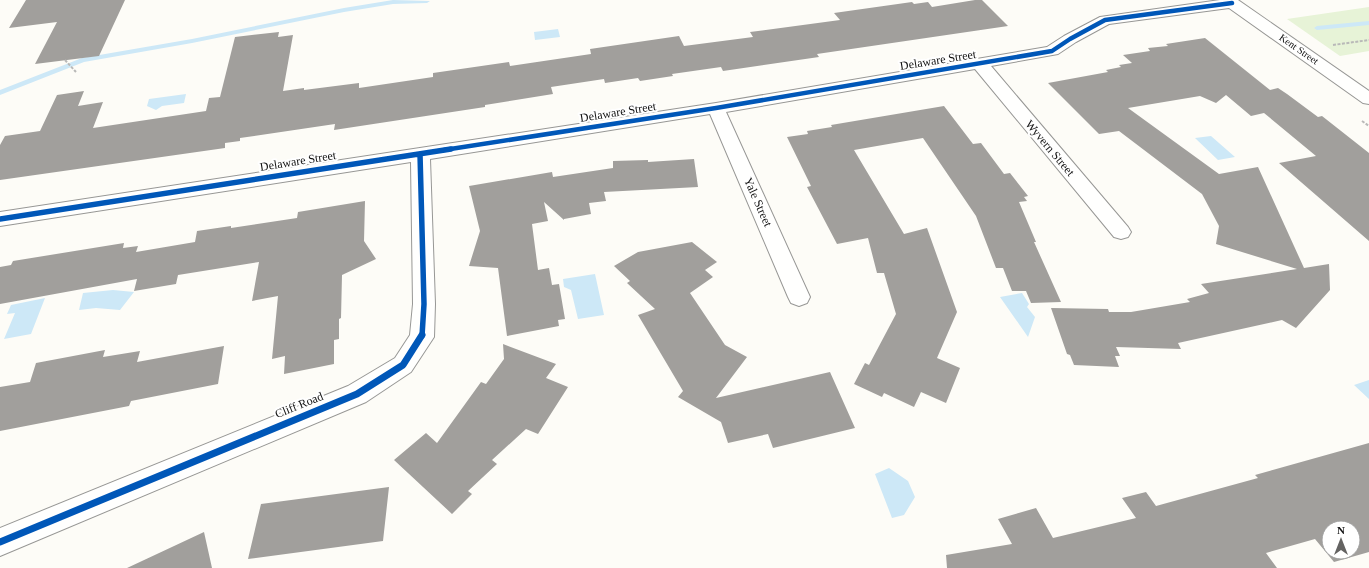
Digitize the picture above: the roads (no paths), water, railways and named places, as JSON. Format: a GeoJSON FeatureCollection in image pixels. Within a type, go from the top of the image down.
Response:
{"type":"FeatureCollection","features":[{"type":"Feature","properties":{"kind":"street","name":"Kent Street"},"geometry":{"type":"LineString","coordinates":[[1230,1],[1369,99]]}},
{"type":"Feature","properties":{"kind":"street","name":"Delaware Street"},"geometry":{"type":"LineString","coordinates":[[0,219],[716,108],[980,64],[1052,51],[1070,39],[1105,20],[1230,1]]}},
{"type":"Feature","properties":{"kind":"street","name":"Wyvern Street"},"geometry":{"type":"LineString","coordinates":[[980,64],[1121,232]]}},
{"type":"Feature","properties":{"kind":"street","name":"Yale Street"},"geometry":{"type":"LineString","coordinates":[[716,108],[799,297]]}},
{"type":"Feature","properties":{"kind":"street","name":"Cliff Road"},"geometry":{"type":"LineString","coordinates":[[0,542],[357,394],[403,365],[422,337],[424,304],[420,154]]}},
{"type":"Feature","properties":{"kind":"water"},"geometry":{"type":"Polygon","coordinates":[[[558,29],[560,37],[535,40],[534,32],[558,29]]]}},
{"type":"Feature","properties":{"kind":"water"},"geometry":{"type":"Polygon","coordinates":[[[186,94],[184,103],[162,106],[156,110],[147,106],[149,99],[186,94]]]}},
{"type":"Feature","properties":{"kind":"water"},"geometry":{"type":"Polygon","coordinates":[[[1211,136],[1235,157],[1218,160],[1195,138],[1211,136]]]}},
{"type":"Feature","properties":{"kind":"water"},"geometry":{"type":"Polygon","coordinates":[[[595,274],[604,315],[578,319],[571,290],[564,287],[563,279],[595,274]]]}},
{"type":"Feature","properties":{"kind":"water"},"geometry":{"type":"Polygon","coordinates":[[[113,290],[134,292],[120,310],[96,308],[79,310],[83,293],[113,290]]]}},
{"type":"Feature","properties":{"kind":"water"},"geometry":{"type":"Polygon","coordinates":[[[1022,293],[1029,304],[1027,307],[1035,317],[1028,337],[1000,297],[1022,293]]]}},
{"type":"Feature","properties":{"kind":"water"},"geometry":{"type":"Polygon","coordinates":[[[45,298],[31,334],[4,339],[15,313],[7,314],[11,305],[45,298]]]}},
{"type":"Feature","properties":{"kind":"water"},"geometry":{"type":"Polygon","coordinates":[[[1369,380],[1369,399],[1354,385],[1369,380]]]}},
{"type":"Feature","properties":{"kind":"water"},"geometry":{"type":"Polygon","coordinates":[[[889,468],[908,481],[915,497],[904,515],[892,518],[875,474],[889,468]]]}},
{"type":"Feature","properties":{"kind":"waterway"},"geometry":{"type":"LineString","coordinates":[[0,93],[82,60],[192,41],[344,10],[393,2],[427,1]]}},
{"type":"Feature","properties":{"kind":"waterway"},"geometry":{"type":"LineString","coordinates":[[1317,28],[1369,23]]}}]}
